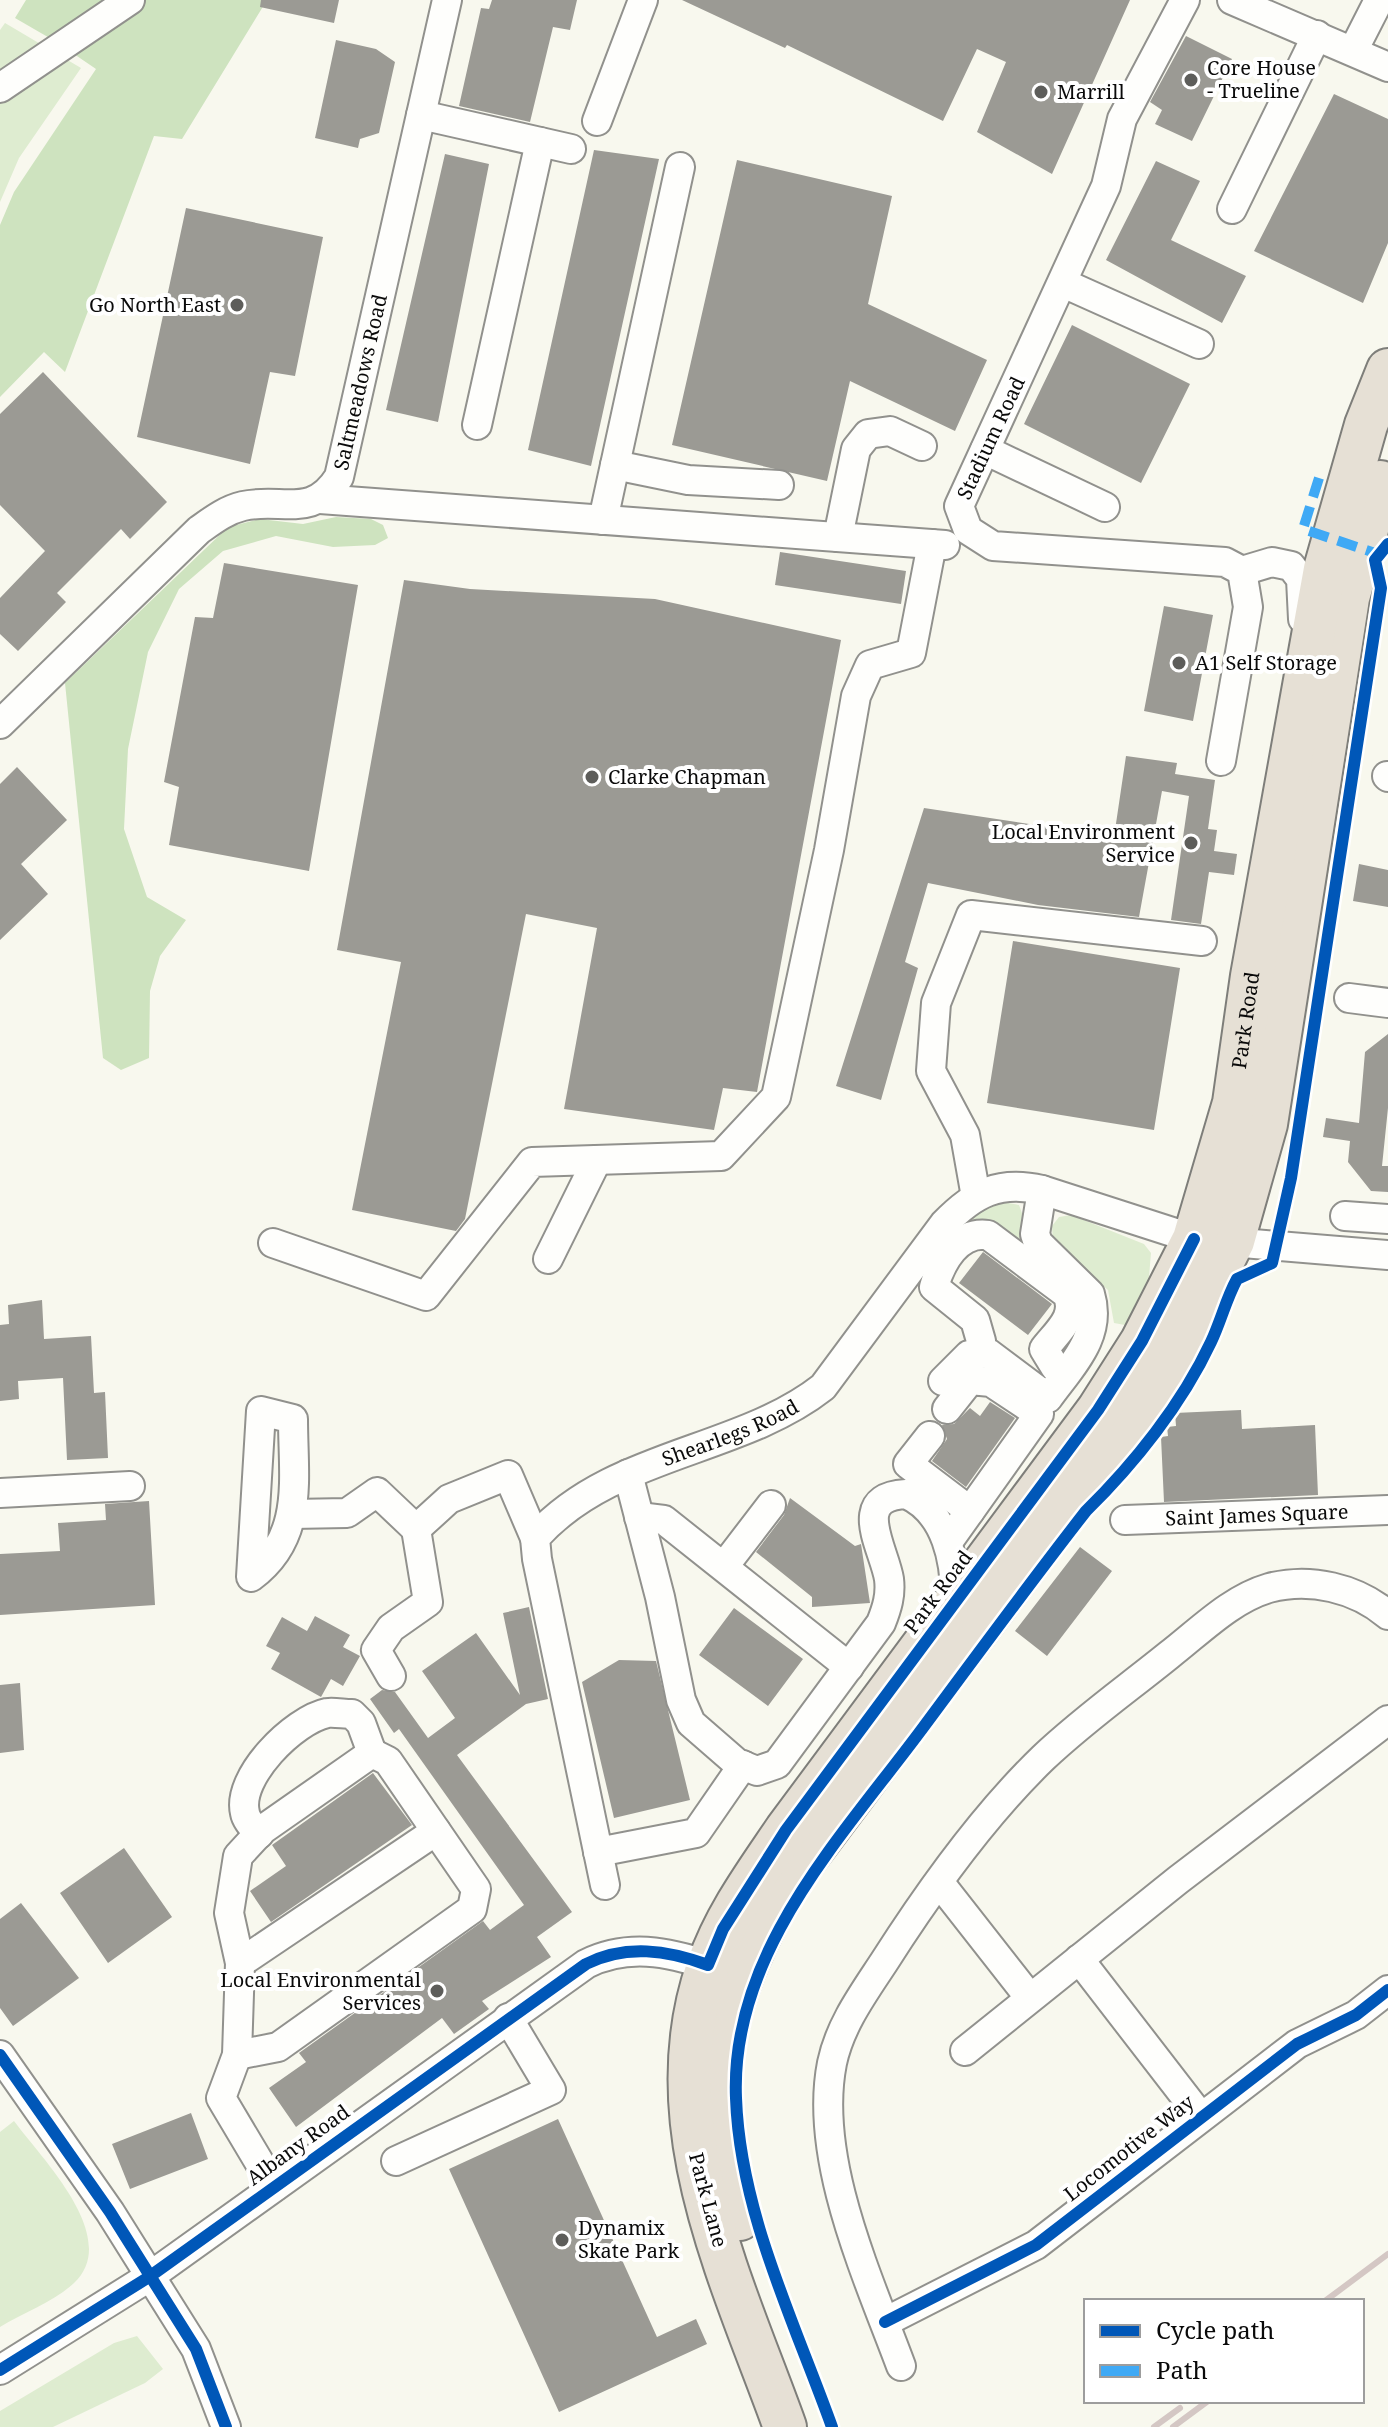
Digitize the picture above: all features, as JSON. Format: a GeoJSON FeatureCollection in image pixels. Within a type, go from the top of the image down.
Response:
{"type":"FeatureCollection","features":[{"type":"Feature","properties":{"kind":"highway","name":"Park Road"},"geometry":{"type":"LineString","coordinates":[[1260,1041],[1309,655],[1325,569],[1366,425],[1388,370]]}},
{"type":"Feature","properties":{"kind":"highway","name":"Park Road"},"geometry":{"type":"LineString","coordinates":[[724,1971],[754,1944],[791,1878],[1124,1434],[1177,1352],[1214,1240],[1234,1103],[1260,1041],[1348,598],[1388,451]]}},
{"type":"Feature","properties":{"kind":"highway","name":"Park Road"},"geometry":{"type":"LineString","coordinates":[[724,1971],[723,1929],[786,1830],[1070,1448],[1214,1240]]}},
{"type":"Feature","properties":{"kind":"highway","name":"Park Lane"},"geometry":{"type":"LineString","coordinates":[[724,1971],[688,2047],[690,2126],[709,2212],[785,2427]]}},
{"type":"Feature","properties":{"kind":"highway","name":"Park Lane"},"geometry":{"type":"LineString","coordinates":[[724,1971],[718,2086],[727,2164],[749,2247],[814,2427]]}},
{"type":"Feature","properties":{"kind":"street"},"geometry":{"type":"LineString","coordinates":[[0,88],[130,0]]}},
{"type":"Feature","properties":{"kind":"street","name":"Saltmeadows Road"},"geometry":{"type":"LineString","coordinates":[[320,499],[339,477],[348,446],[447,0]]}},
{"type":"Feature","properties":{"kind":"street"},"geometry":{"type":"LineString","coordinates":[[597,121],[643,0]]}},
{"type":"Feature","properties":{"kind":"street","name":"Stadium Road"},"geometry":{"type":"LineString","coordinates":[[1185,0],[1122,119],[1106,186],[959,506],[968,530],[993,546],[1225,562],[1242,571]]}},
{"type":"Feature","properties":{"kind":"street"},"geometry":{"type":"LineString","coordinates":[[1232,0],[1388,67]]}},
{"type":"Feature","properties":{"kind":"street"},"geometry":{"type":"LineString","coordinates":[[1353,51],[1379,0]]}},
{"type":"Feature","properties":{"kind":"street"},"geometry":{"type":"LineString","coordinates":[[1232,209],[1317,35]]}},
{"type":"Feature","properties":{"kind":"street"},"geometry":{"type":"LineString","coordinates":[[421,115],[571,149]]}},
{"type":"Feature","properties":{"kind":"street"},"geometry":{"type":"LineString","coordinates":[[477,425],[540,142]]}},
{"type":"Feature","properties":{"kind":"street"},"geometry":{"type":"LineString","coordinates":[[603,520],[680,167]]}},
{"type":"Feature","properties":{"kind":"street"},"geometry":{"type":"LineString","coordinates":[[1063,283],[1199,344]]}},
{"type":"Feature","properties":{"kind":"street"},"geometry":{"type":"LineString","coordinates":[[838,537],[856,449],[868,434],[890,431],[922,446]]}},
{"type":"Feature","properties":{"kind":"street"},"geometry":{"type":"LineString","coordinates":[[985,450],[1105,507]]}},
{"type":"Feature","properties":{"kind":"street"},"geometry":{"type":"LineString","coordinates":[[615,465],[688,480],[779,485]]}},
{"type":"Feature","properties":{"kind":"street"},"geometry":{"type":"LineString","coordinates":[[0,724],[199,530],[226,512],[246,505],[308,504],[320,499],[939,544],[911,653],[870,665],[856,696],[829,850],[776,1097],[721,1156],[532,1162],[426,1296],[273,1243]]}},
{"type":"Feature","properties":{"kind":"street"},"geometry":{"type":"LineString","coordinates":[[1221,761],[1248,607],[1242,571],[1272,562],[1291,566],[1301,579],[1303,627],[1309,655]]}},
{"type":"Feature","properties":{"kind":"street"},"geometry":{"type":"LineString","coordinates":[[976,1197],[965,1135],[931,1071],[936,1003],[971,915],[1202,941]]}},
{"type":"Feature","properties":{"kind":"street"},"geometry":{"type":"LineString","coordinates":[[1349,998],[1388,1003]]}},
{"type":"Feature","properties":{"kind":"street"},"geometry":{"type":"LineString","coordinates":[[548,1259],[597,1160]]}},
{"type":"Feature","properties":{"kind":"street","name":"Shearlegs Road"},"geometry":{"type":"LineString","coordinates":[[535,1538],[558,1512],[628,1474],[799,1406],[878,1334],[944,1224],[966,1201],[996,1188],[1021,1185],[1042,1190],[1214,1240],[1388,1255]]}},
{"type":"Feature","properties":{"kind":"street"},"geometry":{"type":"LineString","coordinates":[[1014,1372],[1044,1349],[1070,1314],[1067,1294],[988,1235],[974,1233],[961,1240],[939,1269],[934,1287],[975,1320],[984,1347],[1014,1372],[1048,1398],[1086,1345],[1094,1328],[1094,1308],[1082,1283],[1038,1243],[1035,1234],[1042,1190]]}},
{"type":"Feature","properties":{"kind":"street"},"geometry":{"type":"LineString","coordinates":[[1345,1216],[1388,1219]]}},
{"type":"Feature","properties":{"kind":"street"},"geometry":{"type":"LineString","coordinates":[[943,1381],[969,1355],[984,1347]]}},
{"type":"Feature","properties":{"kind":"street"},"geometry":{"type":"LineString","coordinates":[[1044,1349],[1055,1367],[1065,1374]]}},
{"type":"Feature","properties":{"kind":"street"},"geometry":{"type":"LineString","coordinates":[[947,1409],[970,1380],[991,1382],[1039,1414],[948,1542]]}},
{"type":"Feature","properties":{"kind":"street"},"geometry":{"type":"LineString","coordinates":[[261,1411],[293,1419],[292,1514],[283,1544],[272,1562],[251,1577],[261,1411]]}},
{"type":"Feature","properties":{"kind":"street"},"geometry":{"type":"LineString","coordinates":[[930,1436],[908,1464],[970,1511]]}},
{"type":"Feature","properties":{"kind":"street"},"geometry":{"type":"LineString","coordinates":[[1009,1459],[1070,1448]]}},
{"type":"Feature","properties":{"kind":"street"},"geometry":{"type":"LineString","coordinates":[[628,1474],[660,1597],[681,1700],[691,1723],[743,1765],[757,1771],[777,1764],[881,1623],[889,1592],[874,1531],[875,1509],[895,1495],[916,1499],[948,1542],[956,1567],[955,1602]]}},
{"type":"Feature","properties":{"kind":"street"},"geometry":{"type":"LineString","coordinates":[[416,1529],[449,1499],[508,1475],[535,1538],[605,1885]]}},
{"type":"Feature","properties":{"kind":"street"},"geometry":{"type":"LineString","coordinates":[[0,1493],[130,1486]]}},
{"type":"Feature","properties":{"kind":"street"},"geometry":{"type":"LineString","coordinates":[[292,1514],[347,1513],[377,1492],[416,1529],[428,1602],[391,1628],[376,1650],[391,1676]]}},
{"type":"Feature","properties":{"kind":"street"},"geometry":{"type":"LineString","coordinates":[[725,1565],[771,1505]]}},
{"type":"Feature","properties":{"kind":"street","name":"Saint James Square"},"geometry":{"type":"LineString","coordinates":[[1125,1520],[1388,1510]]}},
{"type":"Feature","properties":{"kind":"street"},"geometry":{"type":"LineString","coordinates":[[639,1517],[664,1520],[725,1565],[849,1667]]}},
{"type":"Feature","properties":{"kind":"street"},"geometry":{"type":"LineString","coordinates":[[901,2366],[857,2246],[829,2130],[828,2091],[837,2044],[848,2018],[939,1882],[1011,1790],[1109,1701],[1244,1599],[1280,1586],[1325,1586],[1359,1597],[1388,1615]]}},
{"type":"Feature","properties":{"kind":"street"},"geometry":{"type":"LineString","coordinates":[[237,2055],[278,2047],[472,1909],[476,1889],[388,1761],[372,1753],[361,1723],[352,1714],[326,1713],[301,1727],[259,1762],[245,1792],[245,1815],[259,1834]]}},
{"type":"Feature","properties":{"kind":"street"},"geometry":{"type":"LineString","coordinates":[[965,2051],[1388,1720]]}},
{"type":"Feature","properties":{"kind":"street"},"geometry":{"type":"LineString","coordinates":[[274,2187],[221,2098],[237,2055],[240,1963],[229,1913],[238,1856],[259,1834],[372,1753]]}},
{"type":"Feature","properties":{"kind":"street"},"geometry":{"type":"LineString","coordinates":[[598,1852],[696,1833],[743,1765]]}},
{"type":"Feature","properties":{"kind":"street"},"geometry":{"type":"LineString","coordinates":[[240,1963],[436,1831]]}},
{"type":"Feature","properties":{"kind":"street"},"geometry":{"type":"LineString","coordinates":[[939,1882],[1030,1998]]}},
{"type":"Feature","properties":{"kind":"street","name":"Albany Road"},"geometry":{"type":"LineString","coordinates":[[0,2370],[149,2277],[508,2018],[602,1956],[636,1951],[668,1953],[724,1971]]}},
{"type":"Feature","properties":{"kind":"street"},"geometry":{"type":"LineString","coordinates":[[1079,1959],[1201,2117]]}},
{"type":"Feature","properties":{"kind":"street","name":"Locomotive Way"},"geometry":{"type":"LineString","coordinates":[[885,2322],[1036,2245],[1297,2044],[1356,2015],[1388,1990]]}},
{"type":"Feature","properties":{"kind":"street"},"geometry":{"type":"LineString","coordinates":[[396,2161],[551,2090],[508,2018]]}},
{"type":"Feature","properties":{"kind":"street"},"geometry":{"type":"LineString","coordinates":[[0,2055],[110,2212],[196,2349],[226,2427]]}},
{"type":"Feature","properties":{"kind":"green space"},"geometry":{"type":"Polygon","coordinates":[[[26,0],[111,0],[53,40],[15,18],[26,0]]]}},
{"type":"Feature","properties":{"kind":"green space"},"geometry":{"type":"Polygon","coordinates":[[[141,0],[267,0],[182,139],[154,136],[65,372],[44,352],[0,397],[0,225],[14,192],[96,69],[74,54],[141,0]]]}},
{"type":"Feature","properties":{"kind":"green space"},"geometry":{"type":"Polygon","coordinates":[[[5,23],[81,68],[19,158],[0,202],[0,30],[5,23]]]}},
{"type":"Feature","properties":{"kind":"green space"},"geometry":{"type":"Polygon","coordinates":[[[336,517],[371,519],[383,525],[388,538],[375,545],[333,547],[276,536],[223,551],[179,589],[148,652],[128,749],[124,829],[147,897],[186,920],[160,956],[150,991],[149,1058],[121,1070],[103,1058],[65,683],[228,527],[260,519],[303,524],[336,517]]]}},
{"type":"Feature","properties":{"kind":"green space"},"geometry":{"type":"Polygon","coordinates":[[[1003,1202],[1019,1205],[1038,1257],[955,1230],[981,1208],[1003,1202]]]}},
{"type":"Feature","properties":{"kind":"green space"},"geometry":{"type":"Polygon","coordinates":[[[1071,1215],[1144,1244],[1151,1253],[1149,1277],[1125,1325],[1114,1323],[1108,1290],[1053,1243],[1052,1226],[1059,1217],[1071,1215]]]}},
{"type":"Feature","properties":{"kind":"green space"},"geometry":{"type":"Polygon","coordinates":[[[14,2121],[72,2199],[89,2244],[86,2265],[74,2283],[0,2327],[0,2132],[14,2121]]]}},
{"type":"Feature","properties":{"kind":"green space"},"geometry":{"type":"Polygon","coordinates":[[[137,2336],[163,2369],[145,2383],[53,2427],[0,2427],[0,2411],[114,2343],[137,2336]]]}},
{"type":"Feature","properties":{"kind":"building"},"geometry":{"type":"Polygon","coordinates":[[[261,0],[339,0],[334,23],[260,7],[261,0]]]}},
{"type":"Feature","properties":{"kind":"building"},"geometry":{"type":"Polygon","coordinates":[[[492,0],[577,0],[570,30],[553,27],[530,122],[459,106],[481,8],[489,9],[492,0]]]}},
{"type":"Feature","properties":{"kind":"building","name":"Marrill"},"geometry":{"type":"Polygon","coordinates":[[[682,0],[1130,0],[1052,174],[977,132],[1006,62],[977,49],[943,121],[787,45],[785,48],[682,0]]]}},
{"type":"Feature","properties":{"kind":"building","name":"Core House - Trueline"},"geometry":{"type":"Polygon","coordinates":[[[1186,36],[1232,59],[1192,141],[1155,124],[1162,110],[1150,102],[1186,36]]]}},
{"type":"Feature","properties":{"kind":"building"},"geometry":{"type":"Polygon","coordinates":[[[336,40],[376,49],[395,62],[379,133],[360,139],[358,148],[315,138],[336,40]]]}},
{"type":"Feature","properties":{"kind":"building"},"geometry":{"type":"Polygon","coordinates":[[[1334,94],[1388,119],[1388,243],[1363,303],[1254,251],[1334,94]]]}},
{"type":"Feature","properties":{"kind":"building"},"geometry":{"type":"Polygon","coordinates":[[[594,150],[659,159],[591,466],[528,450],[594,150]]]}},
{"type":"Feature","properties":{"kind":"building"},"geometry":{"type":"Polygon","coordinates":[[[445,154],[489,164],[438,422],[386,410],[445,154]]]}},
{"type":"Feature","properties":{"kind":"building"},"geometry":{"type":"Polygon","coordinates":[[[737,160],[892,196],[868,304],[987,360],[955,431],[850,381],[827,481],[672,445],[737,160]]]}},
{"type":"Feature","properties":{"kind":"building"},"geometry":{"type":"Polygon","coordinates":[[[1156,161],[1200,181],[1171,240],[1246,276],[1222,323],[1106,260],[1156,161]]]}},
{"type":"Feature","properties":{"kind":"building","name":"Go North East"},"geometry":{"type":"Polygon","coordinates":[[[186,208],[323,237],[295,376],[270,372],[250,464],[137,437],[186,208]]]}},
{"type":"Feature","properties":{"kind":"building"},"geometry":{"type":"Polygon","coordinates":[[[1072,325],[1190,384],[1141,483],[1024,424],[1072,325]]]}},
{"type":"Feature","properties":{"kind":"building"},"geometry":{"type":"Polygon","coordinates":[[[43,372],[167,502],[130,539],[121,529],[57,593],[66,602],[18,651],[0,634],[0,598],[45,551],[0,505],[0,414],[43,372]]]}},
{"type":"Feature","properties":{"kind":"building"},"geometry":{"type":"Polygon","coordinates":[[[780,552],[906,571],[901,604],[775,585],[780,552]]]}},
{"type":"Feature","properties":{"kind":"building"},"geometry":{"type":"Polygon","coordinates":[[[224,563],[358,585],[309,871],[169,845],[179,787],[164,782],[195,617],[213,618],[224,563]]]}},
{"type":"Feature","properties":{"kind":"building","name":"Clarke Chapman"},"geometry":{"type":"Polygon","coordinates":[[[404,580],[470,589],[655,599],[841,640],[757,1092],[723,1088],[714,1130],[564,1109],[597,928],[526,914],[465,1219],[456,1231],[352,1210],[401,962],[337,950],[404,580]]]}},
{"type":"Feature","properties":{"kind":"building","name":"A1 Self Storage"},"geometry":{"type":"Polygon","coordinates":[[[1164,606],[1213,615],[1193,721],[1144,711],[1164,606]]]}},
{"type":"Feature","properties":{"kind":"building"},"geometry":{"type":"Polygon","coordinates":[[[1126,756],[1177,763],[1175,774],[1215,780],[1208,829],[1217,830],[1214,851],[1237,854],[1234,875],[1209,872],[1201,924],[1171,920],[1189,796],[1162,791],[1139,917],[1038,905],[928,883],[905,962],[918,968],[881,1100],[836,1086],[924,808],[1114,837],[1126,756]]]}},
{"type":"Feature","properties":{"kind":"building"},"geometry":{"type":"Polygon","coordinates":[[[17,767],[67,820],[21,864],[48,894],[0,940],[0,784],[17,767]]]}},
{"type":"Feature","properties":{"kind":"building"},"geometry":{"type":"Polygon","coordinates":[[[1359,864],[1388,870],[1388,907],[1353,901],[1359,864]]]}},
{"type":"Feature","properties":{"kind":"building"},"geometry":{"type":"Polygon","coordinates":[[[1013,941],[1180,968],[1154,1130],[987,1103],[1013,941]]]}},
{"type":"Feature","properties":{"kind":"building"},"geometry":{"type":"Polygon","coordinates":[[[1388,1034],[1388,1108],[1382,1166],[1388,1166],[1388,1192],[1371,1191],[1348,1162],[1350,1141],[1323,1137],[1326,1118],[1359,1123],[1365,1052],[1388,1034]]]}},
{"type":"Feature","properties":{"kind":"building"},"geometry":{"type":"Polygon","coordinates":[[[983,1252],[1052,1304],[1028,1335],[959,1283],[983,1252]]]}},
{"type":"Feature","properties":{"kind":"building"},"geometry":{"type":"Polygon","coordinates":[[[42,1300],[44,1339],[91,1336],[94,1393],[105,1392],[108,1458],[67,1460],[63,1378],[18,1381],[19,1399],[0,1401],[0,1325],[9,1324],[8,1305],[42,1300]]]}},
{"type":"Feature","properties":{"kind":"building"},"geometry":{"type":"Polygon","coordinates":[[[990,1402],[1015,1418],[966,1487],[932,1461],[947,1439],[942,1425],[954,1424],[970,1408],[980,1416],[990,1402]]]}},
{"type":"Feature","properties":{"kind":"building"},"geometry":{"type":"Polygon","coordinates":[[[1241,1410],[1242,1429],[1315,1425],[1318,1495],[1164,1502],[1161,1437],[1168,1436],[1167,1427],[1176,1426],[1175,1413],[1241,1410]]]}},
{"type":"Feature","properties":{"kind":"building"},"geometry":{"type":"Polygon","coordinates":[[[790,1498],[855,1546],[861,1544],[870,1603],[812,1607],[812,1597],[756,1552],[784,1515],[790,1498]]]}},
{"type":"Feature","properties":{"kind":"building"},"geometry":{"type":"Polygon","coordinates":[[[149,1501],[155,1605],[0,1615],[0,1554],[60,1551],[58,1523],[106,1520],[105,1504],[149,1501]]]}},
{"type":"Feature","properties":{"kind":"building"},"geometry":{"type":"Polygon","coordinates":[[[1080,1547],[1112,1571],[1047,1656],[1015,1631],[1080,1547]]]}},
{"type":"Feature","properties":{"kind":"building"},"geometry":{"type":"Polygon","coordinates":[[[529,1607],[548,1699],[526,1704],[457,1755],[572,1912],[537,1937],[551,1957],[482,2001],[489,2009],[454,2034],[442,2018],[296,2127],[269,2088],[306,2062],[299,2053],[483,1921],[490,1930],[524,1905],[399,1729],[394,1733],[370,1699],[382,1690],[395,1692],[428,1738],[455,1718],[422,1671],[476,1633],[520,1695],[503,1613],[529,1607]]]}},
{"type":"Feature","properties":{"kind":"building"},"geometry":{"type":"Polygon","coordinates":[[[734,1608],[803,1659],[768,1706],[699,1655],[734,1608]]]}},
{"type":"Feature","properties":{"kind":"building"},"geometry":{"type":"Polygon","coordinates":[[[315,1616],[350,1635],[343,1647],[360,1656],[343,1686],[331,1679],[321,1697],[271,1669],[280,1653],[266,1646],[282,1617],[307,1631],[315,1616]]]}},
{"type":"Feature","properties":{"kind":"building"},"geometry":{"type":"Polygon","coordinates":[[[619,1660],[656,1661],[690,1800],[614,1818],[582,1682],[619,1660]]]}},
{"type":"Feature","properties":{"kind":"building"},"geometry":{"type":"Polygon","coordinates":[[[20,1683],[24,1750],[0,1753],[0,1685],[20,1683]]]}},
{"type":"Feature","properties":{"kind":"building"},"geometry":{"type":"Polygon","coordinates":[[[373,1773],[412,1825],[271,1922],[250,1891],[286,1866],[272,1845],[373,1773]]]}},
{"type":"Feature","properties":{"kind":"building"},"geometry":{"type":"Polygon","coordinates":[[[124,1848],[172,1917],[108,1963],[60,1893],[124,1848]]]}},
{"type":"Feature","properties":{"kind":"building"},"geometry":{"type":"Polygon","coordinates":[[[21,1903],[79,1978],[13,2026],[0,2008],[0,1919],[21,1903]]]}},
{"type":"Feature","properties":{"kind":"building"},"geometry":{"type":"Polygon","coordinates":[[[191,2113],[208,2159],[130,2189],[112,2144],[191,2113]]]}},
{"type":"Feature","properties":{"kind":"building"},"geometry":{"type":"Polygon","coordinates":[[[558,2119],[657,2337],[696,2319],[707,2344],[559,2412],[449,2169],[558,2119]]]}},
{"type":"Feature","properties":{"kind":"railway"},"geometry":{"type":"LineString","coordinates":[[1328,2299],[1388,2254]]}},
{"type":"Feature","properties":{"kind":"railway"},"geometry":{"type":"LineString","coordinates":[[1173,2427],[1205,2403]]}},
{"type":"Feature","properties":{"kind":"railway"},"geometry":{"type":"LineString","coordinates":[[1154,2427],[1180,2408]]}},
{"type":"Feature","properties":{"kind":"marked path"},"geometry":{"type":"LineString","coordinates":[[1319,478],[1303,529],[1384,556]]}},
{"type":"Feature","properties":{"kind":"cycle path"},"geometry":{"type":"LineString","coordinates":[[832,2427],[771,2266],[747,2183],[736,2098],[739,2045],[751,1995],[770,1947],[824,1858],[1086,1511],[1139,1453],[1171,1410],[1211,1342],[1237,1279],[1272,1263],[1291,1178],[1381,588],[1375,560],[1388,544]]}},
{"type":"Feature","properties":{"kind":"cycle path"},"geometry":{"type":"LineString","coordinates":[[0,2370],[149,2277],[586,1964],[616,1954],[647,1951],[708,1965],[723,1929],[786,1830],[1098,1410],[1142,1341],[1194,1239]]}},
{"type":"Feature","properties":{"kind":"cycle path"},"geometry":{"type":"LineString","coordinates":[[885,2322],[1036,2245],[1297,2044],[1356,2015],[1388,1990]]}},
{"type":"Feature","properties":{"kind":"cycle path"},"geometry":{"type":"LineString","coordinates":[[0,2055],[110,2212],[196,2349],[226,2427]]}},
{"type":"Feature","properties":{"kind":"place","name":"Core House - Trueline"},"geometry":{"type":"Point","coordinates":[1191,80]}},
{"type":"Feature","properties":{"kind":"place","name":"Marrill"},"geometry":{"type":"Point","coordinates":[1041,92]}},
{"type":"Feature","properties":{"kind":"place","name":"Go North East"},"geometry":{"type":"Point","coordinates":[237,305]}},
{"type":"Feature","properties":{"kind":"place","name":"A1 Self Storage"},"geometry":{"type":"Point","coordinates":[1179,663]}},
{"type":"Feature","properties":{"kind":"place","name":"Clarke Chapman"},"geometry":{"type":"Point","coordinates":[592,777]}},
{"type":"Feature","properties":{"kind":"place","name":"Local Environment Service"},"geometry":{"type":"Point","coordinates":[1191,843]}},
{"type":"Feature","properties":{"kind":"place","name":"Local Environmental Services"},"geometry":{"type":"Point","coordinates":[437,1991]}},
{"type":"Feature","properties":{"kind":"place","name":"Dynamix Skate Park"},"geometry":{"type":"Point","coordinates":[562,2240]}}]}
